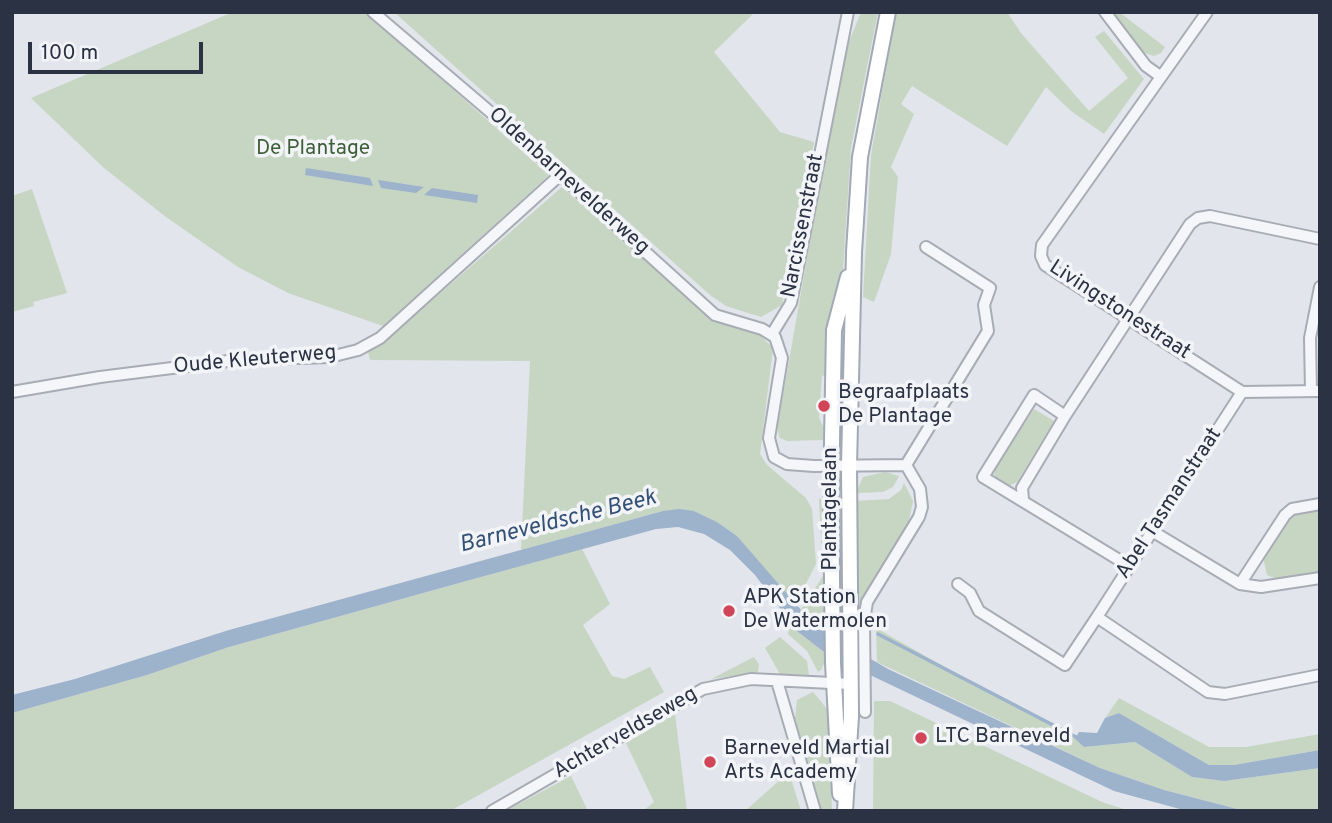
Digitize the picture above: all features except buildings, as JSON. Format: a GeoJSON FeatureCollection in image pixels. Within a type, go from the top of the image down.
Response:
{"type":"FeatureCollection","features":[{"type":"Feature","properties":{"kind":"main road","name":"Plantagelaan"},"geometry":{"type":"LineString","coordinates":[[843,811],[856,680],[850,642],[849,466],[854,252],[860,157],[888,12]]}},
{"type":"Feature","properties":{"kind":"main road","name":"Plantagelaan"},"geometry":{"type":"LineString","coordinates":[[843,811],[832,633],[834,330],[854,252]]}},
{"type":"Feature","properties":{"kind":"street","name":"Oldenbarnevelderweg"},"geometry":{"type":"LineString","coordinates":[[373,12],[715,315],[772,334]]}},
{"type":"Feature","properties":{"kind":"street","name":"Narcissenstraat"},"geometry":{"type":"LineString","coordinates":[[772,334],[791,303],[848,12]]}},
{"type":"Feature","properties":{"kind":"street"},"geometry":{"type":"LineString","coordinates":[[1105,12],[1146,66],[1160,76]]}},
{"type":"Feature","properties":{"kind":"street","name":"Livingstonestraat"},"geometry":{"type":"LineString","coordinates":[[1207,12],[1042,245],[1041,256],[1045,265],[1242,392]]}},
{"type":"Feature","properties":{"kind":"street","name":"Oude Kleuterweg"},"geometry":{"type":"LineString","coordinates":[[12,392],[114,375],[236,360],[330,357],[358,350],[380,338],[560,176]]}},
{"type":"Feature","properties":{"kind":"street"},"geometry":{"type":"LineString","coordinates":[[1023,499],[1022,488],[1065,416],[1190,224],[1198,218],[1210,216],[1320,239]]}},
{"type":"Feature","properties":{"kind":"street"},"geometry":{"type":"LineString","coordinates":[[772,334],[778,341],[782,358],[769,435],[772,453],[787,464],[906,465],[988,331],[984,305],[990,288],[926,247]]}},
{"type":"Feature","properties":{"kind":"street"},"geometry":{"type":"LineString","coordinates":[[1242,392],[1315,391],[1310,338],[1320,287]]}},
{"type":"Feature","properties":{"kind":"street","name":"Abel Tasmanstraat"},"geometry":{"type":"LineString","coordinates":[[958,584],[970,593],[979,611],[1065,665],[1242,392]]}},
{"type":"Feature","properties":{"kind":"street"},"geometry":{"type":"LineString","coordinates":[[1065,416],[1034,395],[983,477],[1129,566]]}},
{"type":"Feature","properties":{"kind":"street","name":"Plantagelaan"},"geometry":{"type":"LineString","coordinates":[[865,712],[856,680],[865,655],[864,621],[870,595],[902,547],[922,507],[920,489],[906,465]]}},
{"type":"Feature","properties":{"kind":"street"},"geometry":{"type":"LineString","coordinates":[[1240,584],[1286,515],[1292,509],[1320,504]]}},
{"type":"Feature","properties":{"kind":"street"},"geometry":{"type":"LineString","coordinates":[[1152,531],[1240,584],[1261,587],[1320,578]]}},
{"type":"Feature","properties":{"kind":"street"},"geometry":{"type":"LineString","coordinates":[[1097,617],[1208,692],[1225,694],[1320,675]]}},
{"type":"Feature","properties":{"kind":"street","name":"Achterveldseweg"},"geometry":{"type":"LineString","coordinates":[[492,811],[703,689],[751,679],[834,684],[856,680]]}},
{"type":"Feature","properties":{"kind":"street"},"geometry":{"type":"LineString","coordinates":[[777,681],[816,811]]}},
{"type":"Feature","properties":{"kind":"green space","name":"De Plantage"},"geometry":{"type":"Polygon","coordinates":[[[233,12],[366,12],[549,175],[383,326],[288,293],[238,267],[166,217],[104,168],[31,98],[233,12]]]}},
{"type":"Feature","properties":{"kind":"green space"},"geometry":{"type":"Polygon","coordinates":[[[394,12],[755,12],[714,52],[780,132],[814,142],[782,305],[761,317],[726,306],[710,295],[394,12]]]}},
{"type":"Feature","properties":{"kind":"green space"},"geometry":{"type":"Polygon","coordinates":[[[861,12],[878,12],[851,148],[843,269],[829,379],[822,375],[819,418],[824,428],[823,440],[787,441],[780,438],[777,429],[833,111],[849,42],[861,12]]]}},
{"type":"Feature","properties":{"kind":"green space"},"geometry":{"type":"Polygon","coordinates":[[[896,12],[1007,12],[1021,33],[1089,111],[1128,78],[1095,37],[1104,31],[1144,79],[1104,134],[1071,111],[1046,87],[1007,146],[912,86],[901,104],[914,114],[891,167],[898,177],[891,254],[874,302],[863,297],[871,155],[896,12]]]}},
{"type":"Feature","properties":{"kind":"green space"},"geometry":{"type":"Polygon","coordinates":[[[1113,12],[1119,12],[1165,47],[1161,53],[1154,56],[1144,53],[1113,12]]]}},
{"type":"Feature","properties":{"kind":"green space"},"geometry":{"type":"Polygon","coordinates":[[[562,187],[713,321],[759,334],[773,348],[760,454],[767,465],[806,498],[812,509],[816,564],[795,605],[737,536],[694,511],[663,511],[521,550],[530,361],[370,360],[368,351],[383,343],[562,187]]]}},
{"type":"Feature","properties":{"kind":"green space"},"geometry":{"type":"Polygon","coordinates":[[[32,189],[67,293],[33,302],[34,306],[12,312],[12,196],[32,189]]]}},
{"type":"Feature","properties":{"kind":"green space"},"geometry":{"type":"Polygon","coordinates":[[[1034,409],[1054,421],[1017,482],[1007,487],[994,475],[996,467],[1034,409]]]}},
{"type":"Feature","properties":{"kind":"green space"},"geometry":{"type":"Polygon","coordinates":[[[885,472],[899,476],[893,487],[883,492],[856,493],[863,477],[885,472]]]}},
{"type":"Feature","properties":{"kind":"green space"},"geometry":{"type":"Polygon","coordinates":[[[904,483],[913,501],[908,525],[865,594],[854,644],[855,501],[889,499],[901,490],[904,483]]]}},
{"type":"Feature","properties":{"kind":"green space"},"geometry":{"type":"Polygon","coordinates":[[[827,498],[828,634],[800,611],[823,576],[819,499],[827,498]]]}},
{"type":"Feature","properties":{"kind":"green space"},"geometry":{"type":"Polygon","coordinates":[[[1320,510],[1320,572],[1280,580],[1267,575],[1263,557],[1291,515],[1320,510]]]}},
{"type":"Feature","properties":{"kind":"green space"},"geometry":{"type":"Polygon","coordinates":[[[582,549],[610,604],[583,625],[612,676],[624,679],[650,667],[664,692],[450,811],[12,811],[12,713],[147,675],[229,647],[582,549]]]}},
{"type":"Feature","properties":{"kind":"green space"},"geometry":{"type":"Polygon","coordinates":[[[790,624],[828,655],[818,672],[807,651],[788,634],[790,624]]]}},
{"type":"Feature","properties":{"kind":"green space"},"geometry":{"type":"Polygon","coordinates":[[[876,628],[968,680],[1077,736],[1075,739],[1084,747],[1135,742],[1192,777],[1224,781],[1320,768],[1320,811],[1245,811],[1164,790],[1100,768],[877,662],[876,628]]]}},
{"type":"Feature","properties":{"kind":"green space"},"geometry":{"type":"Polygon","coordinates":[[[780,637],[807,661],[809,675],[780,674],[765,648],[780,637]]]}},
{"type":"Feature","properties":{"kind":"green space"},"geometry":{"type":"Polygon","coordinates":[[[754,657],[759,664],[758,672],[711,679],[754,657]]]}},
{"type":"Feature","properties":{"kind":"green space"},"geometry":{"type":"Polygon","coordinates":[[[813,692],[828,710],[832,811],[822,811],[795,719],[797,700],[813,692]]]}},
{"type":"Feature","properties":{"kind":"green space"},"geometry":{"type":"Polygon","coordinates":[[[1119,698],[1209,747],[1246,747],[1320,734],[1320,750],[1234,765],[1209,765],[1119,713],[1105,718],[1119,698]]]}},
{"type":"Feature","properties":{"kind":"green space","name":"LTC Barneveld"},"geometry":{"type":"Polygon","coordinates":[[[874,701],[890,701],[1102,802],[1130,811],[873,811],[874,701]]]}},
{"type":"Feature","properties":{"kind":"green space"},"geometry":{"type":"Polygon","coordinates":[[[675,714],[687,811],[643,811],[654,802],[626,743],[675,714]]]}},
{"type":"Feature","properties":{"kind":"green space"},"geometry":{"type":"Polygon","coordinates":[[[789,772],[801,811],[745,811],[789,772]]]}},
{"type":"Feature","properties":{"kind":"green space"},"geometry":{"type":"Polygon","coordinates":[[[571,776],[588,811],[506,811],[509,809],[571,776]]]}},
{"type":"Feature","properties":{"kind":"water"},"geometry":{"type":"Polygon","coordinates":[[[306,168],[370,178],[373,186],[305,175],[306,168]]]}},
{"type":"Feature","properties":{"kind":"water"},"geometry":{"type":"Polygon","coordinates":[[[378,180],[424,187],[416,193],[381,188],[378,180]]]}},
{"type":"Feature","properties":{"kind":"water"},"geometry":{"type":"Polygon","coordinates":[[[432,188],[478,195],[477,203],[424,195],[432,188]]]}},
{"type":"Feature","properties":{"kind":"water"},"geometry":{"type":"Polygon","coordinates":[[[663,511],[694,511],[737,536],[809,619],[828,634],[888,669],[1100,768],[1164,790],[1245,811],[1187,811],[1114,791],[828,655],[797,631],[755,575],[730,550],[704,534],[678,527],[656,529],[229,647],[147,675],[12,713],[12,695],[75,679],[229,630],[663,511]]]}},
{"type":"Feature","properties":{"kind":"water"},"geometry":{"type":"Polygon","coordinates":[[[1119,713],[1209,765],[1234,765],[1320,750],[1320,768],[1224,781],[1192,777],[1135,742],[1084,747],[1075,739],[1079,732],[1097,733],[1105,718],[1119,713]]]}},
{"type":"Feature","properties":{"kind":"waterway"},"geometry":{"type":"LineString","coordinates":[[878,634],[1078,738]]}},
{"type":"Feature","properties":{"kind":"place","name":"Begraafplaats De Plantage"},"geometry":{"type":"Point","coordinates":[824,406]}},
{"type":"Feature","properties":{"kind":"place","name":"APK Station De Watermolen"},"geometry":{"type":"Point","coordinates":[729,611]}},
{"type":"Feature","properties":{"kind":"place","name":"LTC Barneveld"},"geometry":{"type":"Point","coordinates":[921,738]}},
{"type":"Feature","properties":{"kind":"place","name":"Barneveld Martial Arts Academy"},"geometry":{"type":"Point","coordinates":[710,762]}},
{"type":"Feature","properties":{"kind":"water label","name":"Barneveldsche Beek"},"geometry":{"type":"Point","coordinates":[558,523]}}]}
